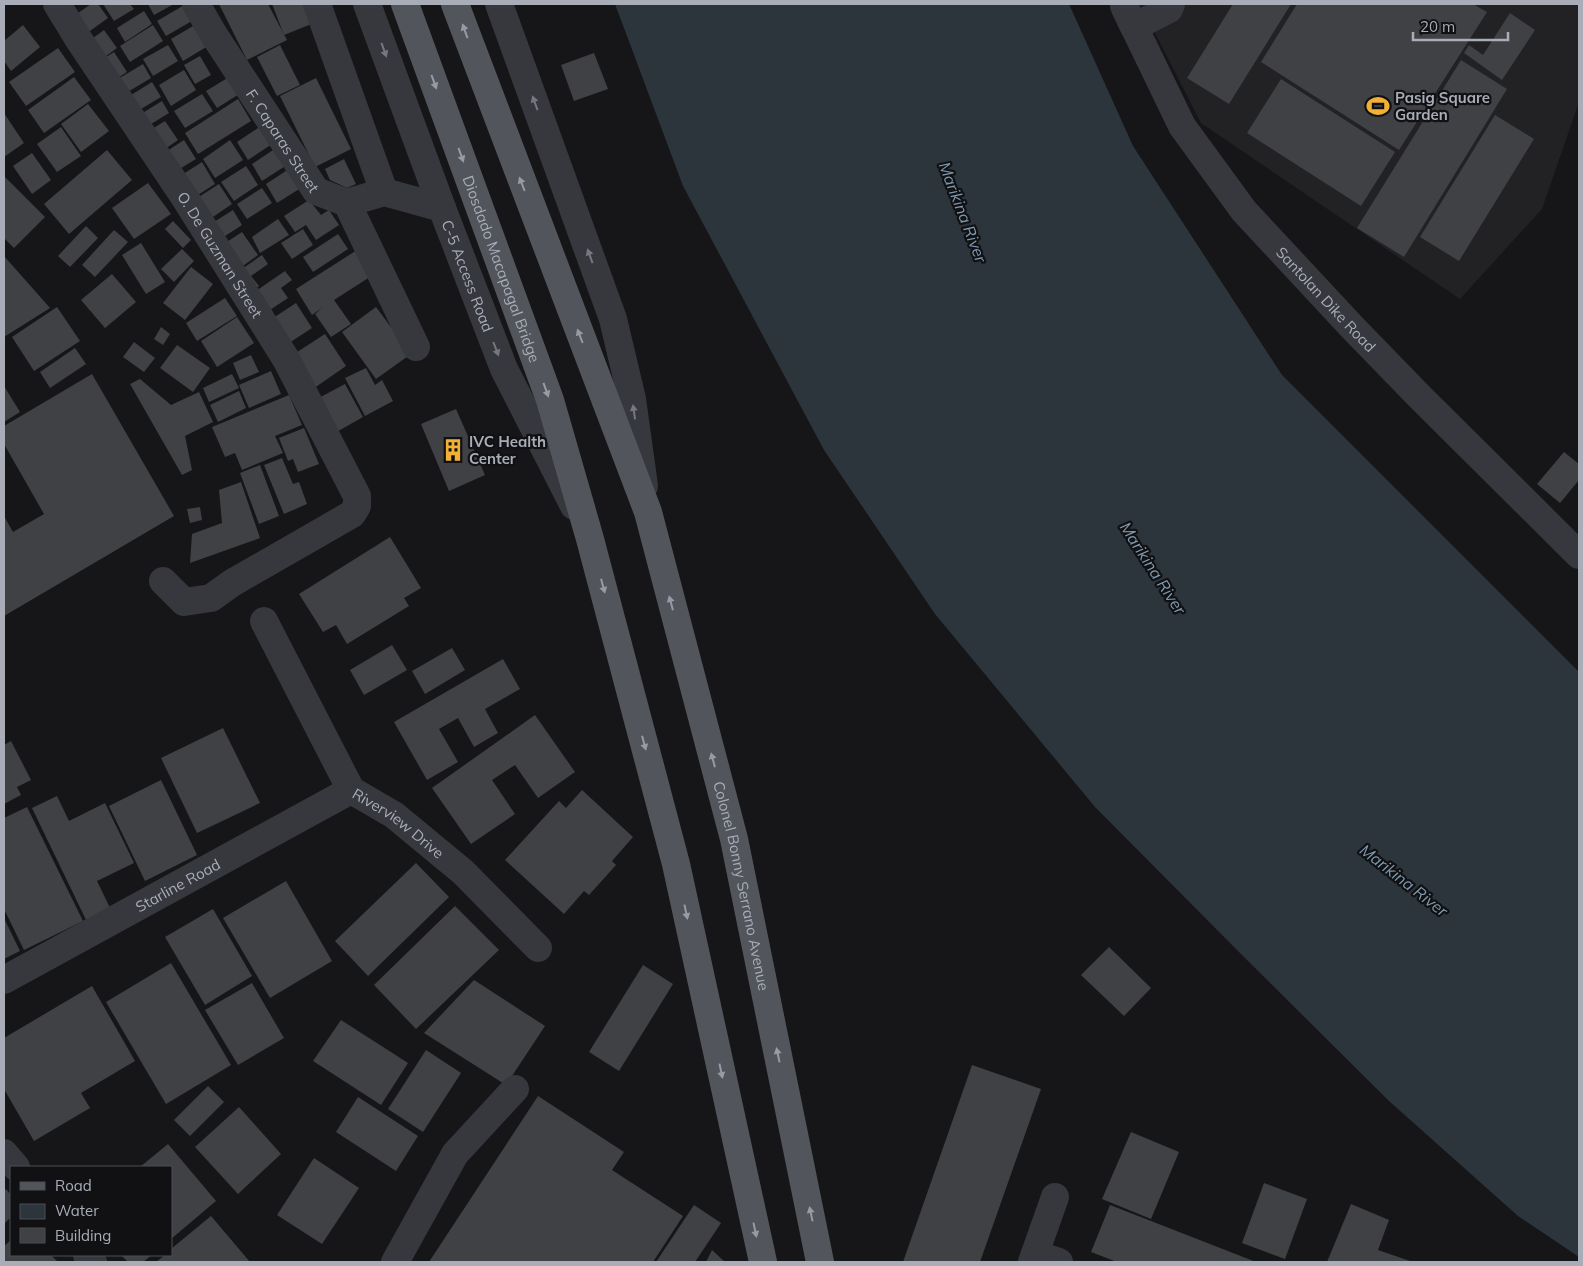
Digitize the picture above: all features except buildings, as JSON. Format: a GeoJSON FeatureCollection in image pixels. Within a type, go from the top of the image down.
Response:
{"type":"FeatureCollection","features":[{"type":"Feature","properties":{"kind":"main road","name":"Diosdado Macapagal Bridge"},"geometry":{"type":"LineString","coordinates":[[405,4],[550,400],[590,539]]}},
{"type":"Feature","properties":{"kind":"main road"},"geometry":{"type":"LineString","coordinates":[[455,4],[648,512]]}},
{"type":"Feature","properties":{"kind":"main road","name":"Colonel Bonny Serrano Avenue"},"geometry":{"type":"LineString","coordinates":[[648,512],[734,839],[820,1262]]}},
{"type":"Feature","properties":{"kind":"main road"},"geometry":{"type":"LineString","coordinates":[[590,539],[676,864],[762,1262]]}},
{"type":"Feature","properties":{"kind":"street","name":"O. De Guzman Street"},"geometry":{"type":"LineString","coordinates":[[57,4],[185,198],[286,359],[357,496],[357,506],[352,514],[232,583],[211,598],[184,602],[163,581]]}},
{"type":"Feature","properties":{"kind":"street","name":"F. Caparas Street"},"geometry":{"type":"LineString","coordinates":[[196,4],[214,35],[316,191],[347,203]]}},
{"type":"Feature","properties":{"kind":"street"},"geometry":{"type":"LineString","coordinates":[[317,4],[384,192]]}},
{"type":"Feature","properties":{"kind":"street","name":"C-5 Access Road"},"geometry":{"type":"LineString","coordinates":[[367,4],[504,369],[590,539]]}},
{"type":"Feature","properties":{"kind":"street"},"geometry":{"type":"LineString","coordinates":[[499,4],[613,318],[632,399],[648,512]]}},
{"type":"Feature","properties":{"kind":"street"},"geometry":{"type":"LineString","coordinates":[[1123,5],[1134,27],[1168,9],[1171,4]]}},
{"type":"Feature","properties":{"kind":"street","name":"Santolan Dike Road"},"geometry":{"type":"LineString","coordinates":[[1123,5],[1182,126],[1244,210],[1352,327],[1579,555]]}},
{"type":"Feature","properties":{"kind":"street"},"geometry":{"type":"LineString","coordinates":[[416,348],[347,203],[384,192],[442,208]]}},
{"type":"Feature","properties":{"kind":"street","name":"Riverview Drive"},"geometry":{"type":"LineString","coordinates":[[264,621],[351,790],[394,815],[462,872],[538,948]]}},
{"type":"Feature","properties":{"kind":"street","name":"Starline Road"},"geometry":{"type":"LineString","coordinates":[[4,980],[351,790]]}},
{"type":"Feature","properties":{"kind":"street"},"geometry":{"type":"LineString","coordinates":[[395,1262],[454,1154],[515,1089]]}},
{"type":"Feature","properties":{"kind":"street"},"geometry":{"type":"LineString","coordinates":[[4,1153],[15,1166]]}},
{"type":"Feature","properties":{"kind":"street"},"geometry":{"type":"LineString","coordinates":[[1042,1259],[1055,1197]]}},
{"type":"Feature","properties":{"kind":"shaded area"},"geometry":{"type":"Polygon","coordinates":[[[1140,4],[1579,4],[1579,102],[1542,209],[1460,299],[1201,123],[1140,4]]]}},
{"type":"Feature","properties":{"kind":"water","name":"Marikina River"},"geometry":{"type":"Polygon","coordinates":[[[615,4],[1069,4],[1133,146],[1282,375],[1579,672],[1579,1257],[1518,1216],[1389,1101],[1242,955],[1095,807],[935,614],[824,450],[683,186],[615,4]]]}},
{"type":"Feature","properties":{"kind":"place","name":"Pasig Square Garden"},"geometry":{"type":"Point","coordinates":[1378,106]}},
{"type":"Feature","properties":{"kind":"place","name":"IVC Health Center"},"geometry":{"type":"Point","coordinates":[453,450]}}]}
